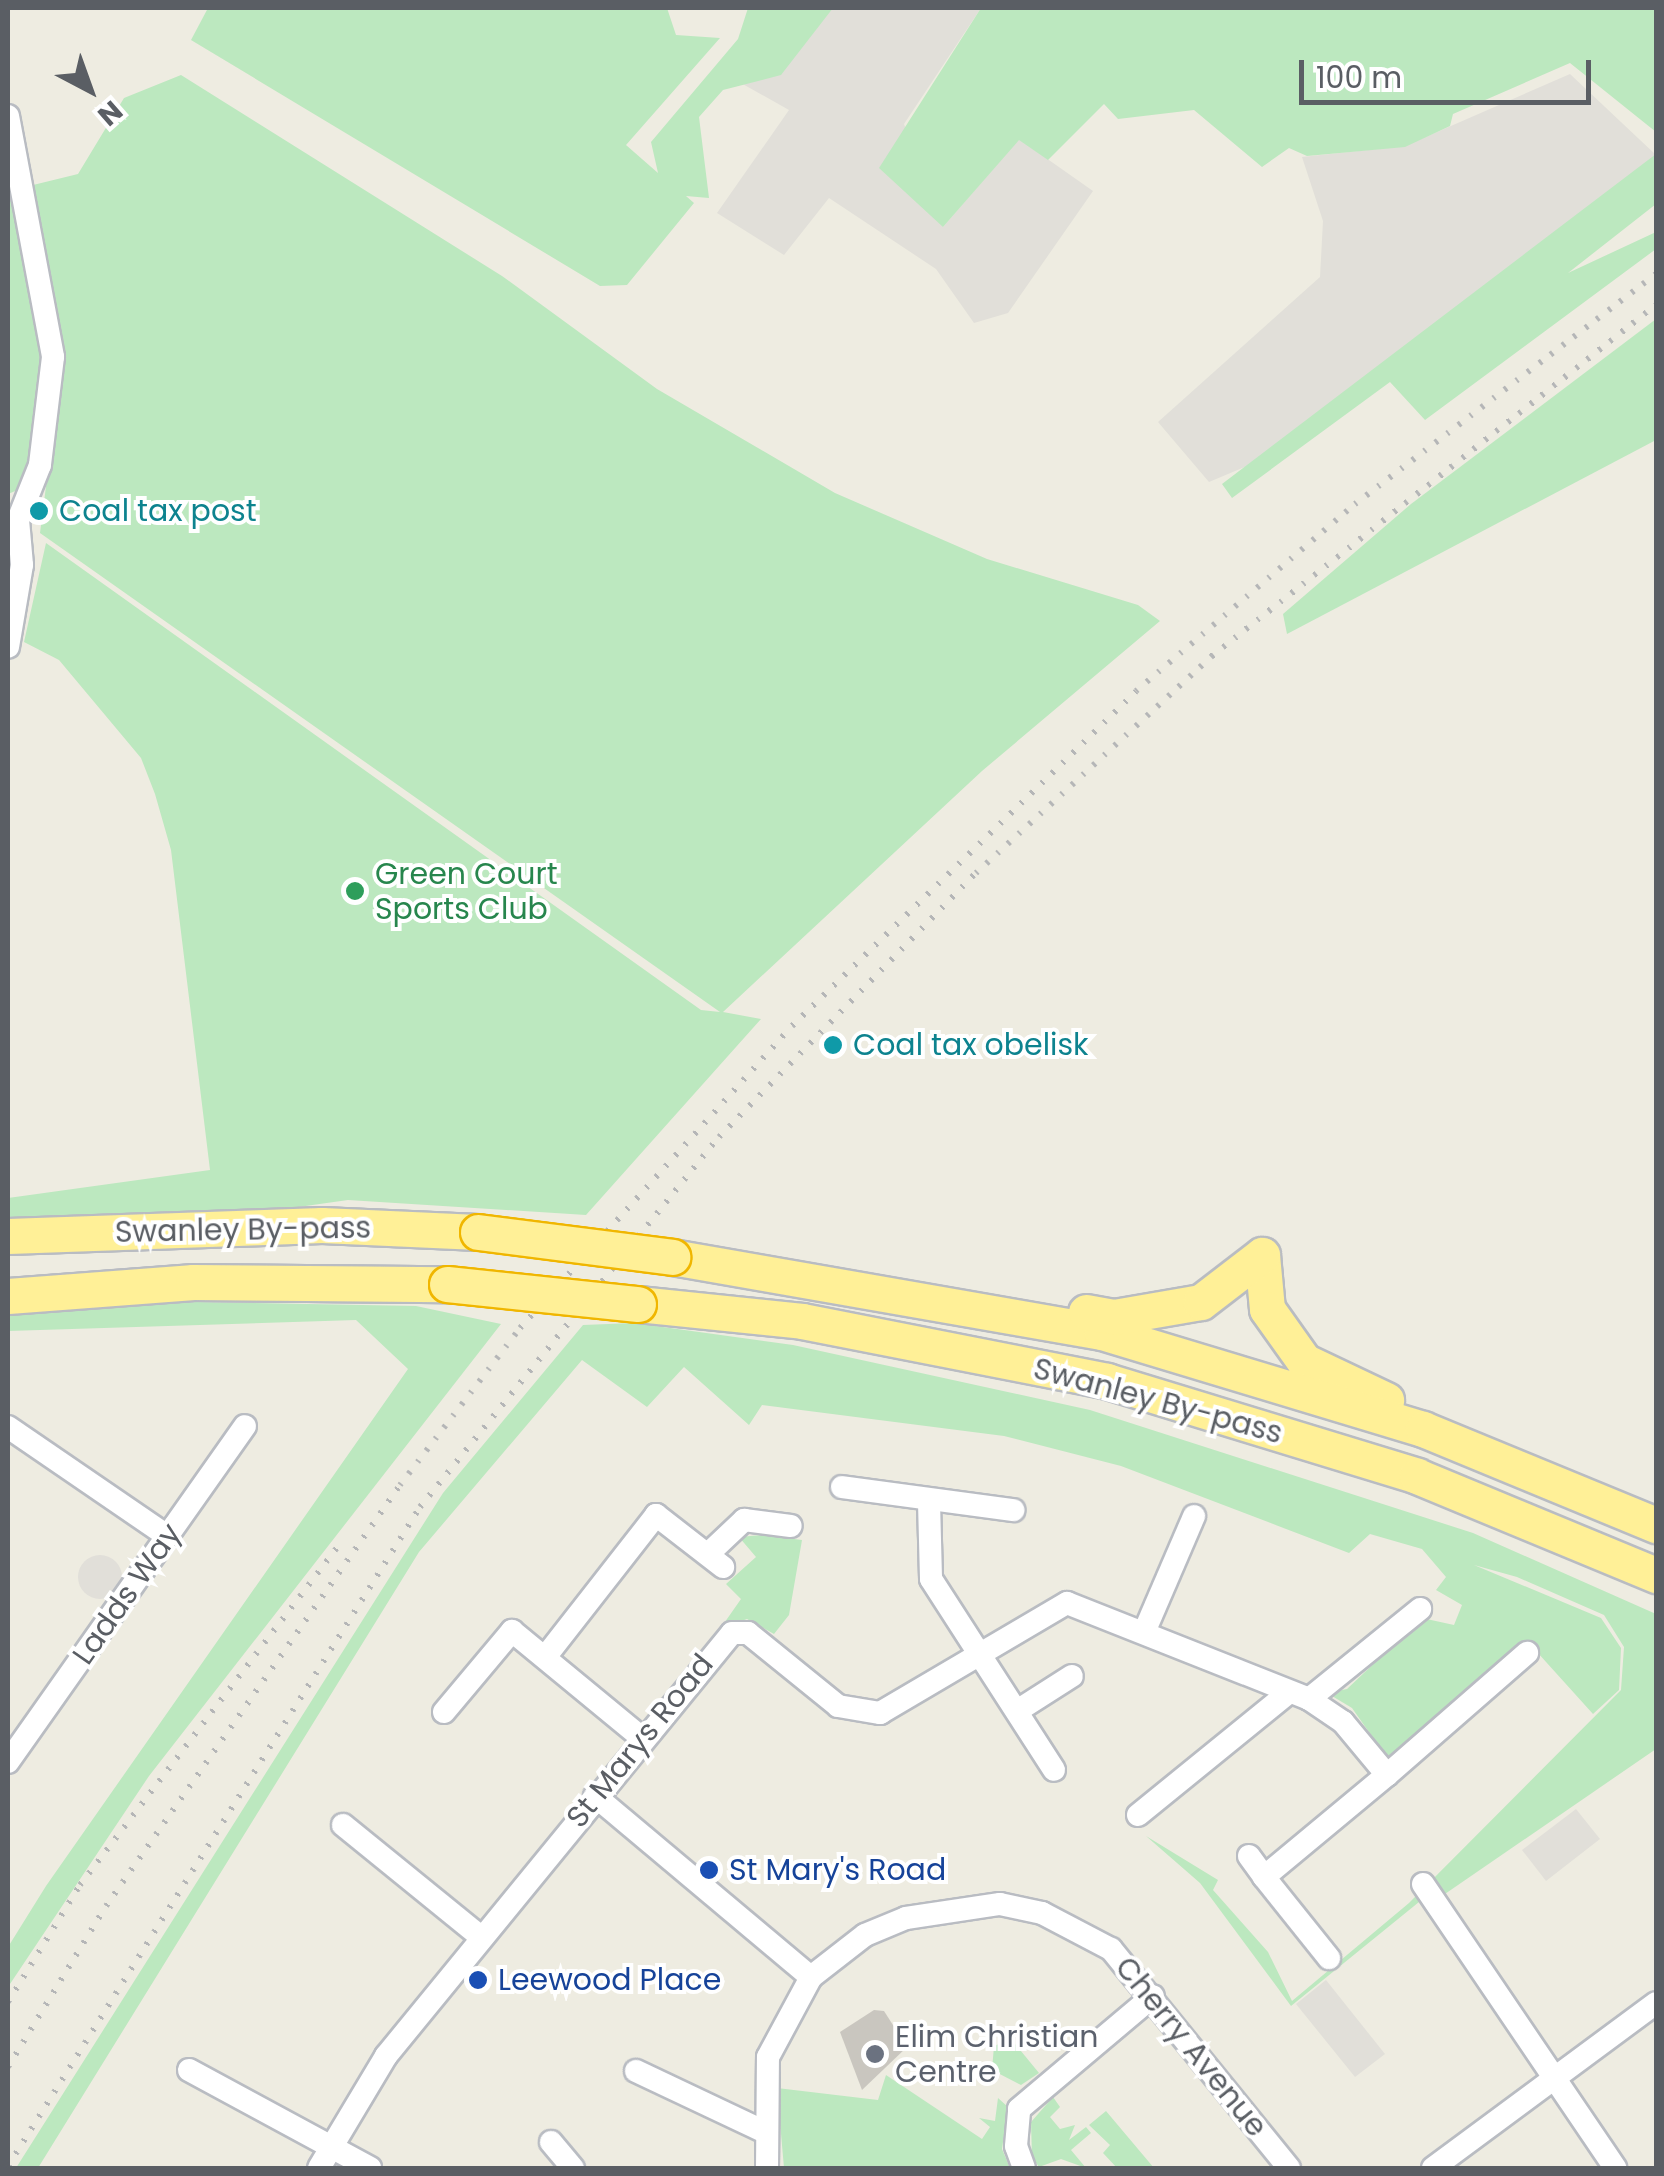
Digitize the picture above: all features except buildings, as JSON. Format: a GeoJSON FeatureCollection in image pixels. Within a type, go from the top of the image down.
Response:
{"type":"FeatureCollection","features":[{"type":"Feature","properties":{"kind":"highway","name":"Swanley By-pass"},"geometry":{"type":"LineString","coordinates":[[8,1236],[322,1225],[478,1232],[688,1259],[1102,1332],[1423,1430],[1656,1525]]}},
{"type":"Feature","properties":{"kind":"highway"},"geometry":{"type":"LineString","coordinates":[[688,1259],[768,1256],[1114,1317],[1201,1302],[1262,1255],[1267,1309],[1304,1361],[1599,1502]]}},
{"type":"Feature","properties":{"kind":"highway","name":"Swanley By-pass"},"geometry":{"type":"LineString","coordinates":[[8,1296],[194,1282],[430,1283],[802,1321],[1108,1380],[1417,1476],[1656,1575]]}},
{"type":"Feature","properties":{"kind":"street"},"geometry":{"type":"LineString","coordinates":[[8,116],[53,357],[40,465],[13,517],[22,565],[8,647]]}},
{"type":"Feature","properties":{"kind":"street","name":"Ladds Way"},"geometry":{"type":"LineString","coordinates":[[8,1762],[245,1426]]}},
{"type":"Feature","properties":{"kind":"street"},"geometry":{"type":"LineString","coordinates":[[8,1427],[168,1536]]}},
{"type":"Feature","properties":{"kind":"street"},"geometry":{"type":"LineString","coordinates":[[842,1487],[929,1502],[1013,1510]]}},
{"type":"Feature","properties":{"kind":"street"},"geometry":{"type":"LineString","coordinates":[[929,1502],[924,1559],[1054,1770]]}},
{"type":"Feature","properties":{"kind":"street"},"geometry":{"type":"LineString","coordinates":[[546,1656],[656,1514],[716,1561],[744,1520],[791,1526]]}},
{"type":"Feature","properties":{"kind":"street"},"geometry":{"type":"LineString","coordinates":[[1146,1630],[1194,1516]]}},
{"type":"Feature","properties":{"kind":"street","name":"St Marys Road"},"geometry":{"type":"LineString","coordinates":[[324,2158],[386,2056],[642,1738],[732,1633],[748,1633],[856,1714],[892,1709],[980,1652],[1067,1603],[1146,1630],[1299,1696],[1343,1722],[1386,1775]]}},
{"type":"Feature","properties":{"kind":"street"},"geometry":{"type":"LineString","coordinates":[[1138,1816],[1420,1609]]}},
{"type":"Feature","properties":{"kind":"street"},"geometry":{"type":"LineString","coordinates":[[444,1712],[512,1632],[642,1738]]}},
{"type":"Feature","properties":{"kind":"street"},"geometry":{"type":"LineString","coordinates":[[1264,1877],[1527,1654]]}},
{"type":"Feature","properties":{"kind":"street"},"geometry":{"type":"LineString","coordinates":[[1017,1712],[1072,1676]]}},
{"type":"Feature","properties":{"kind":"street"},"geometry":{"type":"LineString","coordinates":[[596,1796],[811,1978]]}},
{"type":"Feature","properties":{"kind":"street"},"geometry":{"type":"LineString","coordinates":[[343,1825],[482,1938]]}},
{"type":"Feature","properties":{"kind":"street"},"geometry":{"type":"LineString","coordinates":[[1249,1856],[1328,1958]]}},
{"type":"Feature","properties":{"kind":"street"},"geometry":{"type":"LineString","coordinates":[[1423,1884],[1557,2074],[1616,2168]]}},
{"type":"Feature","properties":{"kind":"street","name":"Cherry Avenue"},"geometry":{"type":"LineString","coordinates":[[767,2168],[761,2130],[768,2057],[811,1978],[865,1935],[906,1918],[1000,1904],[1084,1930],[1153,1996],[1289,2168]]}},
{"type":"Feature","properties":{"kind":"street"},"geometry":{"type":"LineString","coordinates":[[1024,2168],[1016,2146],[1020,2109],[1153,1996]]}},
{"type":"Feature","properties":{"kind":"street"},"geometry":{"type":"LineString","coordinates":[[1433,2168],[1656,2004]]}},
{"type":"Feature","properties":{"kind":"street"},"geometry":{"type":"LineString","coordinates":[[189,2070],[324,2158],[370,2168]]}},
{"type":"Feature","properties":{"kind":"street"},"geometry":{"type":"LineString","coordinates":[[636,2071],[761,2130]]}},
{"type":"Feature","properties":{"kind":"street"},"geometry":{"type":"LineString","coordinates":[[551,2142],[573,2168]]}},
{"type":"Feature","properties":{"kind":"shaded area"},"geometry":{"type":"Polygon","coordinates":[[[779,8],[981,8],[904,124],[943,227],[1019,139],[1093,191],[1008,313],[974,323],[936,269],[829,198],[784,255],[717,213],[789,110],[732,78],[779,8]]]}},
{"type":"Feature","properties":{"kind":"shaded area"},"geometry":{"type":"Polygon","coordinates":[[[1570,74],[1656,155],[1247,466],[1209,482],[1158,422],[1320,277],[1323,221],[1302,157],[1405,146],[1570,74]]]}},
{"type":"Feature","properties":{"kind":"shaded area"},"geometry":{"type":"Polygon","coordinates":[[[100,1555],[115,1562],[122,1577],[115,1592],[100,1599],[85,1592],[78,1577],[85,1562],[100,1555]]]}},
{"type":"Feature","properties":{"kind":"shaded area"},"geometry":{"type":"Polygon","coordinates":[[[1576,1809],[1600,1839],[1546,1881],[1522,1850],[1576,1809]]]}},
{"type":"Feature","properties":{"kind":"shaded area"},"geometry":{"type":"Polygon","coordinates":[[[1326,1980],[1385,2054],[1355,2077],[1296,2004],[1326,1980]]]}},
{"type":"Feature","properties":{"kind":"green space"},"geometry":{"type":"Polygon","coordinates":[[[208,8],[667,8],[676,35],[720,38],[626,145],[658,173],[651,142],[738,39],[748,8],[833,8],[781,75],[723,90],[699,117],[709,198],[686,196],[694,203],[627,285],[600,286],[191,40],[208,8]]]}},
{"type":"Feature","properties":{"kind":"green space"},"geometry":{"type":"Polygon","coordinates":[[[981,8],[1656,8],[1656,132],[1570,63],[1453,114],[1450,126],[1405,147],[1307,156],[1289,148],[1262,167],[1194,110],[1118,119],[1104,104],[1048,160],[1019,140],[943,227],[879,168],[981,8]]]}},
{"type":"Feature","properties":{"kind":"green space"},"geometry":{"type":"Polygon","coordinates":[[[181,75],[502,276],[657,389],[835,493],[987,559],[1138,605],[1160,621],[982,771],[723,1012],[761,1019],[586,1215],[348,1200],[157,1227],[8,1234],[8,1198],[210,1170],[171,850],[155,794],[141,758],[59,660],[24,642],[46,543],[701,1010],[720,1012],[40,533],[63,354],[29,186],[78,174],[124,98],[181,75]]]}},
{"type":"Feature","properties":{"kind":"green space"},"geometry":{"type":"Polygon","coordinates":[[[8,129],[47,326],[30,485],[8,494],[8,129]]]}},
{"type":"Feature","properties":{"kind":"green space"},"geometry":{"type":"Polygon","coordinates":[[[1656,154],[1656,204],[1568,273],[1656,232],[1656,249],[1425,420],[1390,382],[1232,498],[1222,484],[1656,154]]]}},
{"type":"Feature","properties":{"kind":"green space"},"geometry":{"type":"Polygon","coordinates":[[[1656,319],[1656,440],[1287,634],[1283,614],[1411,504],[1656,319]]]}},
{"type":"Feature","properties":{"kind":"green space"},"geometry":{"type":"Polygon","coordinates":[[[196,1302],[416,1306],[501,1324],[149,1776],[8,1987],[8,1947],[46,1886],[408,1369],[356,1320],[8,1331],[8,1313],[196,1302]]]}},
{"type":"Feature","properties":{"kind":"green space"},"geometry":{"type":"Polygon","coordinates":[[[634,1323],[793,1345],[1090,1410],[1473,1533],[1656,1614],[1656,1749],[1442,1896],[1435,1889],[1291,2006],[1200,1883],[1146,1836],[1218,1880],[1213,1890],[1268,1952],[1292,2001],[1409,1903],[1621,1690],[1624,1647],[1604,1615],[1517,1577],[1474,1565],[1601,1618],[1621,1648],[1619,1690],[1593,1714],[1528,1642],[1388,1759],[1352,1708],[1327,1693],[1347,1689],[1422,1618],[1454,1625],[1462,1605],[1436,1590],[1446,1577],[1422,1549],[1370,1534],[1349,1553],[1121,1466],[1004,1436],[762,1405],[749,1425],[684,1367],[647,1407],[582,1360],[419,1552],[38,2168],[16,2168],[443,1493],[583,1325],[634,1323]]]}},
{"type":"Feature","properties":{"kind":"green space"},"geometry":{"type":"Polygon","coordinates":[[[762,1535],[802,1540],[789,1615],[774,1634],[747,1619],[720,1629],[741,1599],[726,1584],[756,1557],[739,1537],[762,1535]]]}},
{"type":"Feature","properties":{"kind":"green space"},"geometry":{"type":"Polygon","coordinates":[[[1011,2039],[1039,2073],[1021,2085],[992,2070],[994,2046],[1011,2039]]]}},
{"type":"Feature","properties":{"kind":"green space"},"geometry":{"type":"Polygon","coordinates":[[[886,2075],[982,2139],[990,2127],[979,2118],[995,2121],[998,2098],[1008,2107],[1002,2149],[1010,2168],[784,2168],[777,2088],[878,2100],[886,2075]]]}},
{"type":"Feature","properties":{"kind":"green space"},"geometry":{"type":"Polygon","coordinates":[[[1053,2097],[1060,2107],[1050,2117],[1060,2129],[1075,2125],[1069,2140],[1086,2127],[1091,2133],[1071,2150],[1086,2168],[1061,2159],[1039,2167],[1032,2157],[1031,2122],[1053,2097]]]}},
{"type":"Feature","properties":{"kind":"green space"},"geometry":{"type":"Polygon","coordinates":[[[1106,2111],[1154,2168],[1117,2168],[1103,2153],[1110,2145],[1089,2125],[1106,2111]]]}},
{"type":"Feature","properties":{"kind":"railway"},"geometry":{"type":"LineString","coordinates":[[8,2067],[106,1906],[400,1485],[520,1328],[792,1026],[1136,691],[1355,504],[1656,274]]}},
{"type":"Feature","properties":{"kind":"railway"},"geometry":{"type":"LineString","coordinates":[[8,2166],[420,1507],[719,1137],[976,873],[1212,656],[1656,305]]}},
{"type":"Feature","properties":{"kind":"railway"},"geometry":{"type":"LineString","coordinates":[[8,2002],[80,1885],[343,1540]]}},
{"type":"Feature","properties":{"kind":"place","name":"Coal tax post"},"geometry":{"type":"Point","coordinates":[39,511]}},
{"type":"Feature","properties":{"kind":"place","name":"Green Court Sports Club"},"geometry":{"type":"Point","coordinates":[355,891]}},
{"type":"Feature","properties":{"kind":"place","name":"Coal tax obelisk"},"geometry":{"type":"Point","coordinates":[833,1045]}},
{"type":"Feature","properties":{"kind":"place","name":"St Mary's Road"},"geometry":{"type":"Point","coordinates":[709,1870]}},
{"type":"Feature","properties":{"kind":"place","name":"Leewood Place"},"geometry":{"type":"Point","coordinates":[478,1980]}},
{"type":"Feature","properties":{"kind":"place","name":"Elim Christian Centre"},"geometry":{"type":"Point","coordinates":[875,2054]}}]}
